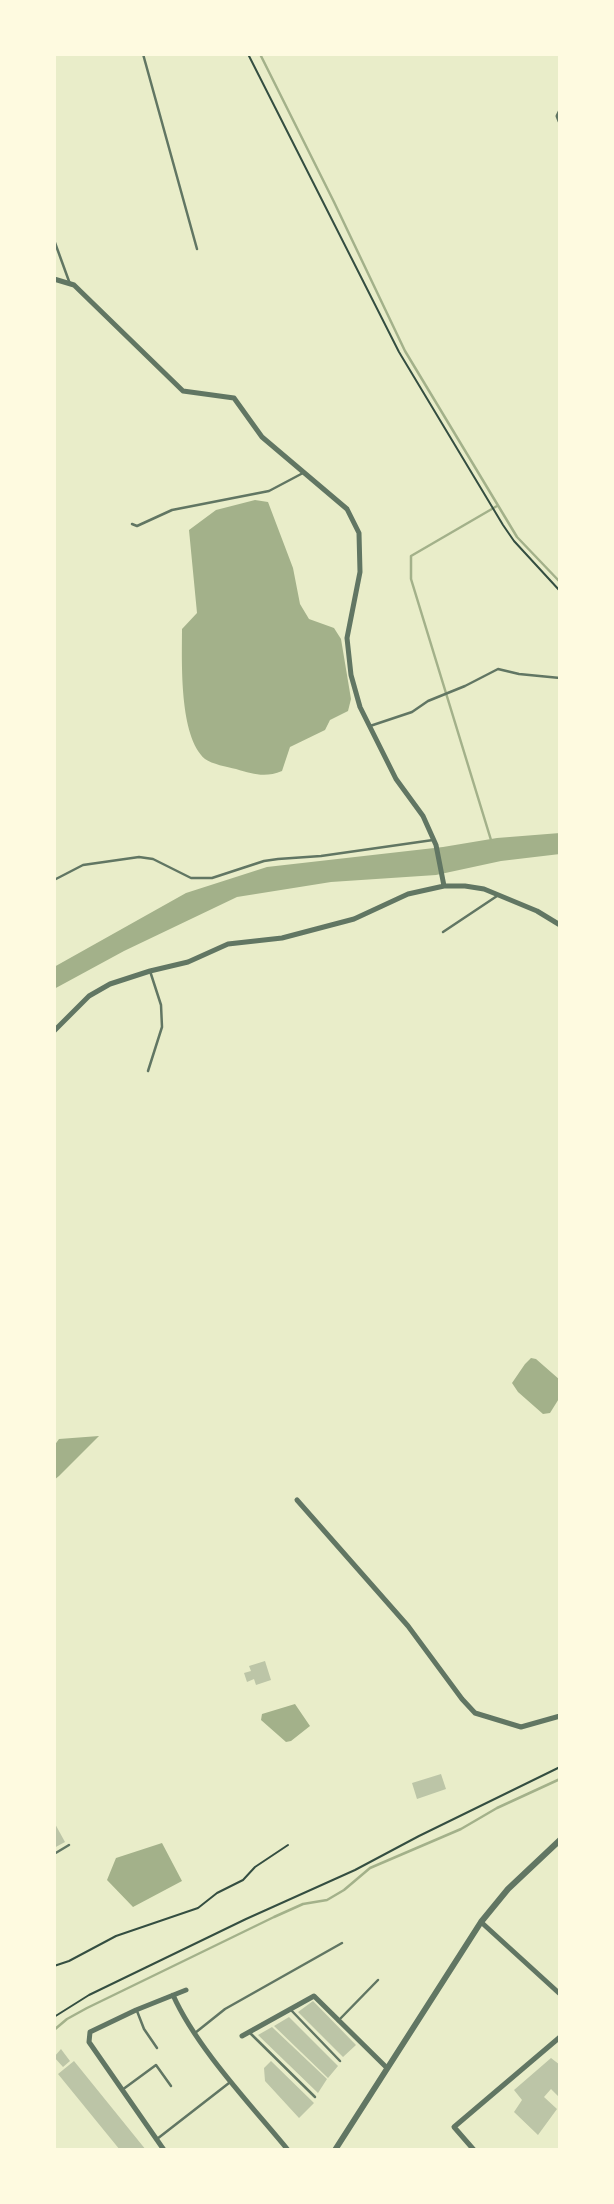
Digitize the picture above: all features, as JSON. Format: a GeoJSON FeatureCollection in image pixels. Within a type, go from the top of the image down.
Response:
{"type":"FeatureCollection","features":[{"type":"Feature","properties":{"kind":"street"},"geometry":{"type":"LineString","coordinates":[[560,112],[560,121]]}},
{"type":"Feature","properties":{"kind":"street"},"geometry":{"type":"LineString","coordinates":[[54,279],[74,285],[183,391],[234,398],[262,437],[347,509],[359,533],[360,572],[348,638],[351,675],[360,707],[369,726],[396,779],[423,816],[435,843],[444,886]]}},
{"type":"Feature","properties":{"kind":"street"},"geometry":{"type":"LineString","coordinates":[[54,1031],[89,996],[110,984],[188,962],[228,944],[282,938],[354,919],[408,894],[444,886],[484,889],[537,911],[560,925]]}},
{"type":"Feature","properties":{"kind":"street"},"geometry":{"type":"LineString","coordinates":[[297,1500],[408,1626],[475,1713],[522,1727],[560,1716]]}},
{"type":"Feature","properties":{"kind":"street"},"geometry":{"type":"LineString","coordinates":[[335,2150],[481,1922],[508,1889],[560,1840]]}},
{"type":"Feature","properties":{"kind":"street"},"geometry":{"type":"LineString","coordinates":[[481,1922],[560,1994]]}},
{"type":"Feature","properties":{"kind":"street"},"geometry":{"type":"LineString","coordinates":[[164,2150],[89,2042],[90,2032],[186,1990]]}},
{"type":"Feature","properties":{"kind":"street"},"geometry":{"type":"LineString","coordinates":[[173,1995],[182,2016],[288,2150]]}},
{"type":"Feature","properties":{"kind":"street"},"geometry":{"type":"LineString","coordinates":[[246,2034],[314,1996],[387,2068]]}},
{"type":"Feature","properties":{"kind":"street"},"geometry":{"type":"LineString","coordinates":[[474,2150],[454,2127],[560,2037]]}},
{"type":"Feature","properties":{"kind":"lane"},"geometry":{"type":"LineString","coordinates":[[143,54],[197,249]]}},
{"type":"Feature","properties":{"kind":"lane"},"geometry":{"type":"LineString","coordinates":[[54,240],[70,284]]}},
{"type":"Feature","properties":{"kind":"lane"},"geometry":{"type":"LineString","coordinates":[[132,524],[137,526],[172,510],[269,491],[303,473]]}},
{"type":"Feature","properties":{"kind":"lane"},"geometry":{"type":"LineString","coordinates":[[369,726],[412,712],[428,701],[498,669],[560,678]]}},
{"type":"Feature","properties":{"kind":"lane"},"geometry":{"type":"LineString","coordinates":[[54,880],[83,866],[139,857],[153,859],[191,878],[212,878],[264,861],[435,843]]}},
{"type":"Feature","properties":{"kind":"lane"},"geometry":{"type":"LineString","coordinates":[[443,932],[497,896]]}},
{"type":"Feature","properties":{"kind":"lane"},"geometry":{"type":"LineString","coordinates":[[148,1071],[162,1027],[161,1005],[150,971]]}},
{"type":"Feature","properties":{"kind":"lane"},"geometry":{"type":"LineString","coordinates":[[54,1854],[69,1845]]}},
{"type":"Feature","properties":{"kind":"lane"},"geometry":{"type":"LineString","coordinates":[[195,2033],[225,2010],[342,1943]]}},
{"type":"Feature","properties":{"kind":"lane"},"geometry":{"type":"LineString","coordinates":[[338,2021],[378,1980]]}},
{"type":"Feature","properties":{"kind":"lane"},"geometry":{"type":"LineString","coordinates":[[289,2009],[340,2060]]}},
{"type":"Feature","properties":{"kind":"lane"},"geometry":{"type":"LineString","coordinates":[[136,2010],[156,2048]]}},
{"type":"Feature","properties":{"kind":"lane"},"geometry":{"type":"LineString","coordinates":[[246,2034],[315,2097]]}},
{"type":"Feature","properties":{"kind":"lane"},"geometry":{"type":"LineString","coordinates":[[122,2090],[156,2065],[171,2086]]}},
{"type":"Feature","properties":{"kind":"lane"},"geometry":{"type":"LineString","coordinates":[[157,2139],[232,2081]]}},
{"type":"Feature","properties":{"kind":"path"},"geometry":{"type":"LineString","coordinates":[[248,54],[399,352],[503,525],[514,541],[560,591]]}},
{"type":"Feature","properties":{"kind":"path"},"geometry":{"type":"LineString","coordinates":[[54,2017],[89,1995],[355,1870],[560,1767]]}},
{"type":"Feature","properties":{"kind":"path"},"geometry":{"type":"LineString","coordinates":[[54,1966],[116,1936],[198,1908],[217,1893],[243,1881],[255,1867],[288,1845]]}},
{"type":"Feature","properties":{"kind":"shaded area"},"geometry":{"type":"Polygon","coordinates":[[[255,500],[268,502],[293,568],[300,604],[309,619],[334,628],[341,639],[351,699],[348,711],[330,720],[325,730],[290,747],[282,771],[264,775],[205,759],[190,734],[182,679],[182,629],[197,613],[189,530],[216,510],[255,500]]]}},
{"type":"Feature","properties":{"kind":"shaded area"},"geometry":{"type":"Polygon","coordinates":[[[560,833],[560,854],[501,861],[436,875],[331,882],[237,897],[124,951],[54,989],[54,967],[186,893],[267,867],[443,847],[497,838],[560,833]]]}},
{"type":"Feature","properties":{"kind":"shaded area"},"geometry":{"type":"Polygon","coordinates":[[[531,1358],[536,1359],[560,1380],[560,1397],[550,1413],[543,1414],[518,1392],[512,1383],[531,1358]]]}},
{"type":"Feature","properties":{"kind":"shaded area"},"geometry":{"type":"Polygon","coordinates":[[[99,1436],[54,1480],[54,1446],[59,1439],[99,1436]]]}},
{"type":"Feature","properties":{"kind":"shaded area"},"geometry":{"type":"Polygon","coordinates":[[[295,1704],[310,1726],[286,1742],[261,1720],[262,1714],[295,1704]]]}},
{"type":"Feature","properties":{"kind":"shaded area"},"geometry":{"type":"Polygon","coordinates":[[[162,1843],[182,1881],[133,1907],[107,1880],[116,1858],[162,1843]]]}},
{"type":"Feature","properties":{"kind":"building"},"geometry":{"type":"Polygon","coordinates":[[[265,1661],[271,1680],[256,1685],[254,1679],[247,1682],[244,1673],[251,1671],[249,1666],[265,1661]]]}},
{"type":"Feature","properties":{"kind":"building"},"geometry":{"type":"Polygon","coordinates":[[[441,1774],[446,1789],[417,1799],[412,1783],[441,1774]]]}},
{"type":"Feature","properties":{"kind":"building"},"geometry":{"type":"Polygon","coordinates":[[[54,1822],[65,1842],[54,1848],[54,1822]]]}},
{"type":"Feature","properties":{"kind":"building"},"geometry":{"type":"Polygon","coordinates":[[[313,2001],[356,2045],[343,2057],[298,2012],[313,2001]]]}},
{"type":"Feature","properties":{"kind":"building"},"geometry":{"type":"Polygon","coordinates":[[[289,2017],[338,2066],[328,2078],[274,2026],[289,2017]]]}},
{"type":"Feature","properties":{"kind":"building"},"geometry":{"type":"Polygon","coordinates":[[[272,2027],[327,2079],[318,2093],[258,2035],[272,2027]]]}},
{"type":"Feature","properties":{"kind":"building"},"geometry":{"type":"Polygon","coordinates":[[[61,2049],[70,2061],[63,2067],[54,2057],[61,2049]]]}},
{"type":"Feature","properties":{"kind":"building"},"geometry":{"type":"Polygon","coordinates":[[[551,2058],[560,2065],[560,2098],[551,2089],[544,2097],[557,2109],[538,2135],[514,2112],[522,2100],[514,2090],[551,2058]]]}},
{"type":"Feature","properties":{"kind":"building"},"geometry":{"type":"Polygon","coordinates":[[[74,2061],[146,2150],[120,2150],[58,2074],[74,2061]]]}},
{"type":"Feature","properties":{"kind":"building"},"geometry":{"type":"Polygon","coordinates":[[[271,2061],[314,2103],[299,2118],[265,2081],[264,2068],[271,2061]]]}},
{"type":"Feature","properties":{"kind":"waterway"},"geometry":{"type":"LineString","coordinates":[[260,54],[405,351],[517,537],[560,582]]}},
{"type":"Feature","properties":{"kind":"waterway"},"geometry":{"type":"LineString","coordinates":[[491,840],[411,579],[411,556],[497,506]]}},
{"type":"Feature","properties":{"kind":"waterway"},"geometry":{"type":"LineString","coordinates":[[54,2030],[87,2008],[274,1917],[303,1904],[327,1900],[344,1890],[370,1868],[461,1829],[497,1808],[560,1779]]}}]}
